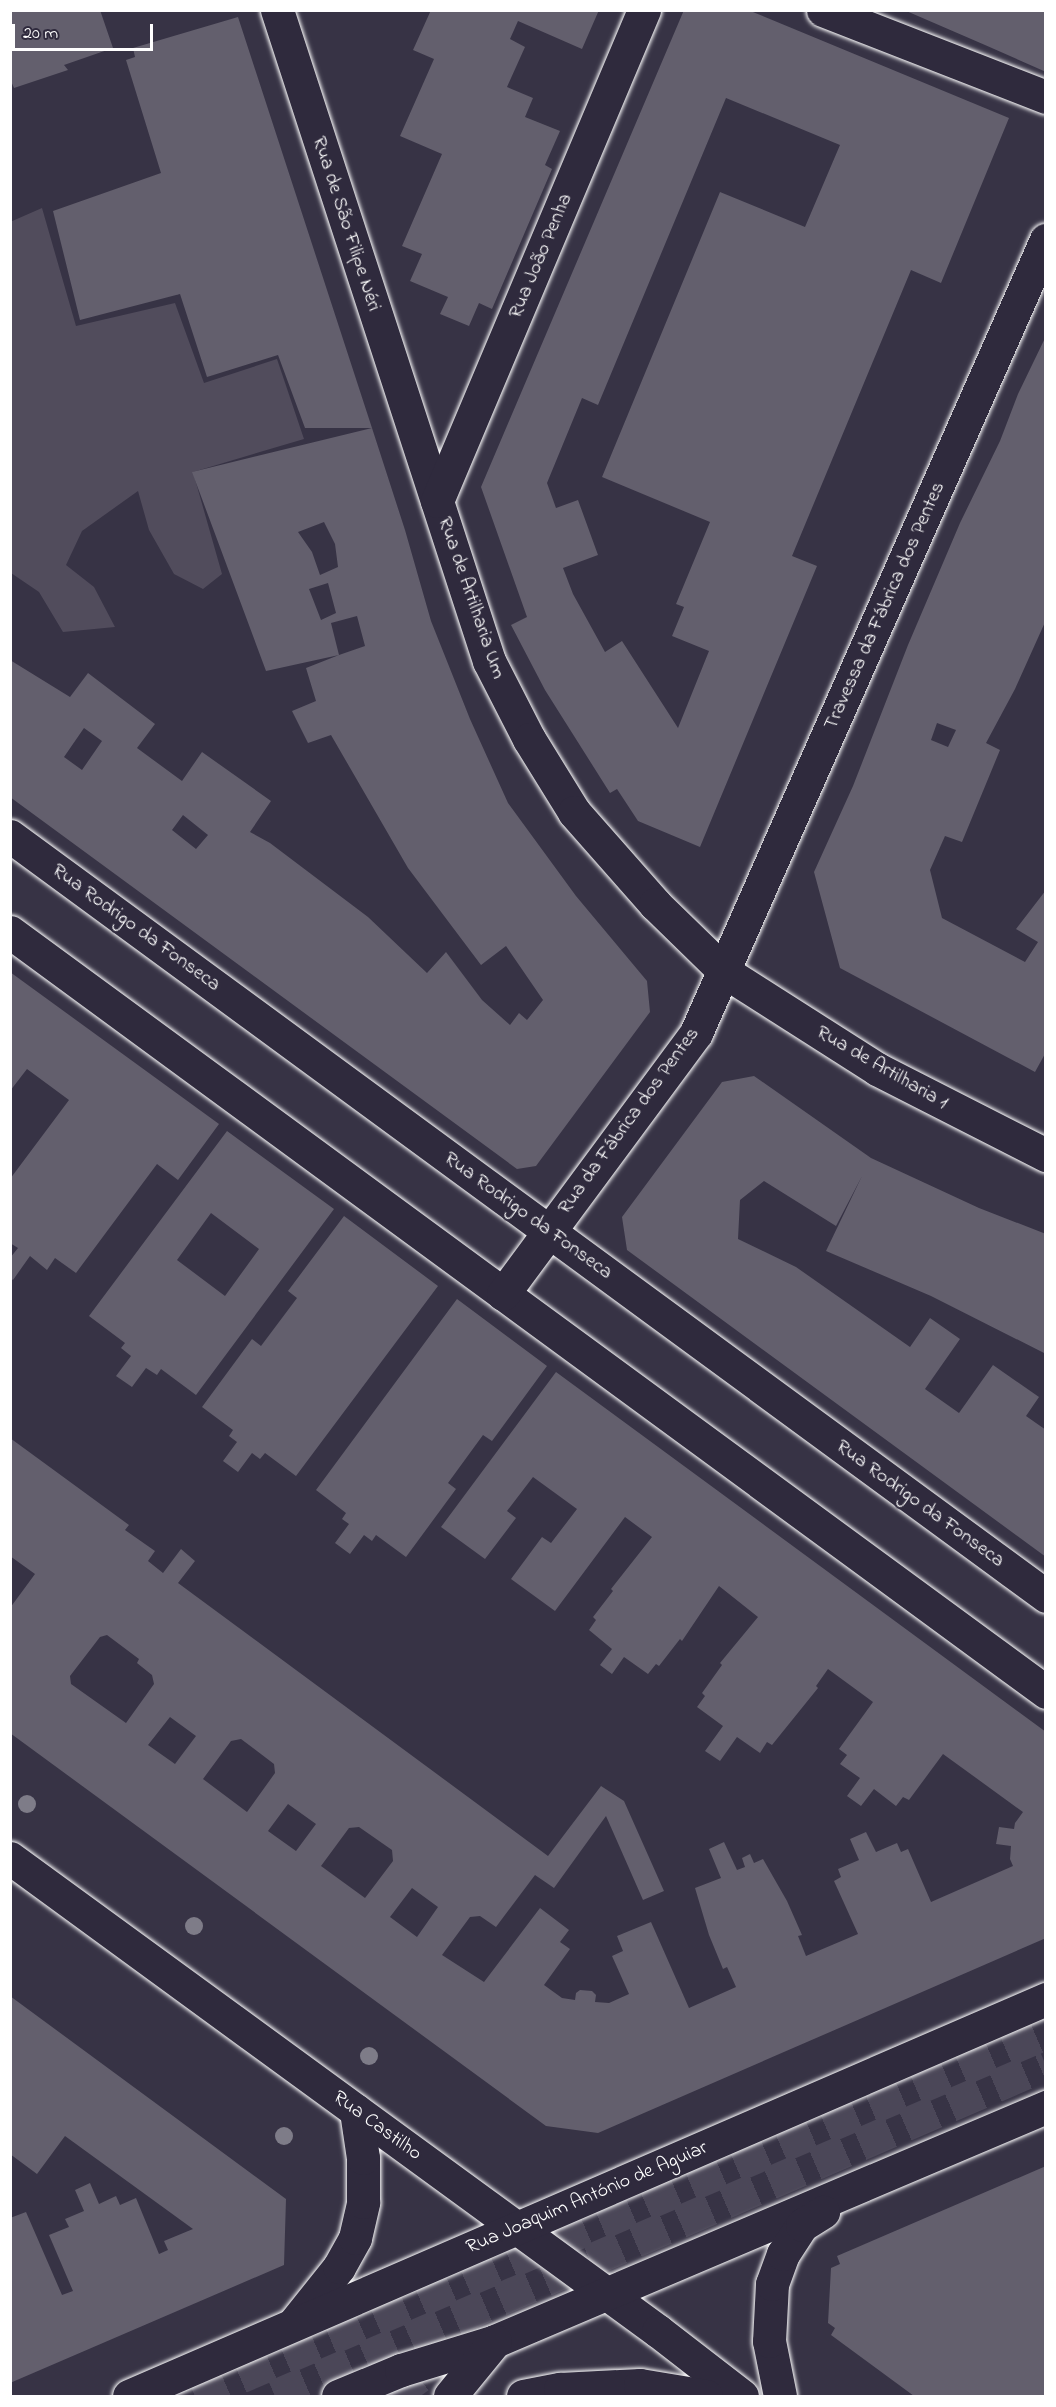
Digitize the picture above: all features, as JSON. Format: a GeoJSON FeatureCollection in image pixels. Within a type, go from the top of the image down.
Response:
{"type":"FeatureCollection","features":[{"type":"Feature","properties":{"kind":"street","name":"Rua de São Filipe Néri"},"geometry":{"type":"LineString","coordinates":[[277,10],[416,437]]}},
{"type":"Feature","properties":{"kind":"street","name":"Rua João Penha"},"geometry":{"type":"LineString","coordinates":[[437,501],[644,10]]}},
{"type":"Feature","properties":{"kind":"street"},"geometry":{"type":"LineString","coordinates":[[823,10],[1046,97]]}},
{"type":"Feature","properties":{"kind":"street","name":"Travessa da Fábrica dos Pentes"},"geometry":{"type":"LineString","coordinates":[[724,972],[1046,240]]}},
{"type":"Feature","properties":{"kind":"street","name":"Rua de Artilharia Um"},"geometry":{"type":"LineString","coordinates":[[416,437],[489,661],[528,739],[574,812],[655,904],[724,972]]}},
{"type":"Feature","properties":{"kind":"street","name":"Rua Rodrigo da Fonseca"},"geometry":{"type":"LineString","coordinates":[[10,836],[1046,1596]]}},
{"type":"Feature","properties":{"kind":"street"},"geometry":{"type":"LineString","coordinates":[[10,932],[1046,1692]]}},
{"type":"Feature","properties":{"kind":"street","name":"Rua de Artilharia 1"},"geometry":{"type":"LineString","coordinates":[[724,972],[877,1069],[1043,1147]]}},
{"type":"Feature","properties":{"kind":"street","name":"Rua da Fábrica dos Pentes"},"geometry":{"type":"LineString","coordinates":[[502,1294],[696,1033],[724,972]]}},
{"type":"Feature","properties":{"kind":"street","name":"Rua Castilho"},"geometry":{"type":"LineString","coordinates":[[10,1858],[607,2294],[742,2397]]}},
{"type":"Feature","properties":{"kind":"street","name":"Rua Joaquim António de Aguiar"},"geometry":{"type":"LineString","coordinates":[[129,2397],[1046,1999]]}},
{"type":"Feature","properties":{"kind":"street"},"geometry":{"type":"LineString","coordinates":[[338,2397],[401,2370],[495,2341],[1046,2107]]}},
{"type":"Feature","properties":{"kind":"street"},"geometry":{"type":"LineString","coordinates":[[292,2326],[339,2267],[355,2238],[363,2202],[363,2158],[356,2111]]}},
{"type":"Feature","properties":{"kind":"street"},"geometry":{"type":"LineString","coordinates":[[780,2397],[774,2375],[769,2323],[772,2284],[780,2261],[802,2225],[871,2182]]}},
{"type":"Feature","properties":{"kind":"street"},"geometry":{"type":"LineString","coordinates":[[450,2397],[495,2341]]}},
{"type":"Feature","properties":{"kind":"street"},"geometry":{"type":"LineString","coordinates":[[523,2397],[560,2389],[640,2385],[706,2397]]}},
{"type":"Feature","properties":{"kind":"shaded area"},"geometry":{"type":"Polygon","coordinates":[[[42,208],[76,326],[175,303],[204,383],[277,359],[304,439],[193,472],[222,574],[203,589],[174,574],[149,530],[138,491],[82,531],[66,565],[94,587],[115,627],[63,632],[39,592],[11,573],[10,222],[42,208]]]}},
{"type":"Feature","properties":{"kind":"building"},"geometry":{"type":"Polygon","coordinates":[[[10,10],[100,10],[113,48],[64,65],[68,70],[14,88],[10,79],[10,10]]]}},
{"type":"Feature","properties":{"kind":"building"},"geometry":{"type":"Polygon","coordinates":[[[431,10],[599,10],[582,49],[518,21],[510,39],[525,47],[507,87],[533,98],[525,117],[560,131],[545,165],[552,169],[492,309],[479,303],[469,326],[440,314],[448,297],[410,281],[422,254],[402,246],[442,154],[400,136],[434,59],[413,50],[431,10]]]}},
{"type":"Feature","properties":{"kind":"building"},"geometry":{"type":"Polygon","coordinates":[[[684,10],[748,10],[1009,118],[941,283],[911,270],[792,556],[817,566],[700,847],[638,821],[617,789],[610,793],[545,690],[511,625],[527,617],[481,487],[684,10]],[[726,98],[598,405],[582,398],[547,483],[556,508],[578,500],[598,555],[563,568],[573,594],[605,652],[622,641],[678,728],[709,651],[672,636],[684,607],[676,604],[710,522],[602,477],[720,192],[805,227],[840,145],[726,98]]]}},
{"type":"Feature","properties":{"kind":"building"},"geometry":{"type":"Polygon","coordinates":[[[904,10],[1046,10],[1046,72],[985,45],[904,10]]]}},
{"type":"Feature","properties":{"kind":"building"},"geometry":{"type":"Polygon","coordinates":[[[238,17],[372,428],[305,428],[278,355],[207,377],[180,294],[80,320],[53,211],[161,173],[126,60],[135,57],[133,48],[238,17]]]}},
{"type":"Feature","properties":{"kind":"building"},"geometry":{"type":"Polygon","coordinates":[[[1046,336],[1046,620],[1015,689],[986,743],[1000,750],[962,842],[945,836],[930,870],[942,918],[1025,962],[1038,942],[1016,929],[1046,890],[1046,1052],[1035,1072],[840,968],[814,872],[853,786],[908,645],[960,523],[1000,441],[1018,394],[1046,336]],[[937,723],[931,740],[948,747],[956,730],[937,723]]]}},
{"type":"Feature","properties":{"kind":"building"},"geometry":{"type":"Polygon","coordinates":[[[372,428],[431,621],[470,719],[508,803],[576,896],[647,981],[650,1012],[536,1166],[517,1169],[10,797],[10,660],[70,697],[88,673],[155,724],[137,748],[182,781],[202,752],[271,801],[250,832],[270,843],[368,917],[427,973],[446,952],[482,1000],[510,1025],[519,1013],[527,1020],[543,1000],[506,946],[481,965],[408,868],[331,735],[308,743],[292,711],[316,701],[306,668],[339,655],[266,671],[192,472],[372,428]],[[324,522],[298,532],[312,552],[320,575],[338,567],[335,544],[324,522]],[[328,583],[309,589],[321,620],[336,613],[328,583]],[[357,616],[331,623],[339,655],[365,646],[357,616]],[[84,728],[64,757],[82,770],[102,741],[84,728]],[[183,815],[172,830],[196,849],[208,835],[183,815]]]}},
{"type":"Feature","properties":{"kind":"building"},"geometry":{"type":"Polygon","coordinates":[[[10,972],[219,1124],[178,1180],[157,1164],[76,1273],[55,1258],[47,1270],[30,1256],[13,1280],[10,1278],[10,1258],[18,1248],[10,1243],[10,1179],[69,1100],[27,1069],[10,1091],[10,972]]]}},
{"type":"Feature","properties":{"kind":"building"},"geometry":{"type":"Polygon","coordinates":[[[754,1076],[871,1158],[979,1208],[1046,1234],[1046,1354],[931,1296],[826,1251],[862,1176],[836,1226],[764,1181],[740,1200],[738,1239],[796,1267],[910,1347],[930,1318],[960,1339],[925,1389],[959,1413],[993,1365],[1039,1397],[1026,1416],[1046,1430],[1046,1557],[627,1250],[622,1217],[722,1082],[754,1076]]]}},
{"type":"Feature","properties":{"kind":"building"},"geometry":{"type":"Polygon","coordinates":[[[227,1131],[334,1209],[196,1395],[161,1369],[157,1375],[146,1368],[132,1387],[116,1376],[131,1356],[121,1348],[125,1343],[89,1316],[227,1131]],[[211,1213],[177,1260],[225,1296],[259,1249],[211,1213]]]}},
{"type":"Feature","properties":{"kind":"building"},"geometry":{"type":"Polygon","coordinates":[[[344,1216],[438,1286],[296,1476],[265,1453],[260,1459],[252,1453],[238,1472],[223,1461],[237,1442],[229,1436],[233,1430],[202,1407],[252,1339],[261,1346],[297,1298],[288,1291],[344,1216]]]}},
{"type":"Feature","properties":{"kind":"building"},"geometry":{"type":"Polygon","coordinates":[[[457,1299],[547,1366],[492,1441],[483,1435],[448,1483],[456,1489],[406,1557],[376,1535],[372,1541],[364,1535],[350,1554],[335,1543],[349,1524],[342,1519],[346,1513],[316,1490],[457,1299]]]}},
{"type":"Feature","properties":{"kind":"building"},"geometry":{"type":"Polygon","coordinates":[[[556,1372],[1046,1732],[1046,1938],[598,2133],[546,2126],[10,1733],[10,1608],[35,1574],[10,1556],[10,1438],[129,1525],[125,1530],[155,1551],[148,1561],[163,1573],[181,1549],[195,1561],[178,1583],[548,1856],[601,1786],[624,1801],[664,1891],[643,1900],[606,1816],[554,1888],[535,1875],[496,1927],[480,1916],[470,1917],[442,1955],[484,1982],[540,1908],[569,1930],[560,1942],[570,1949],[544,1985],[562,1998],[575,2000],[576,1993],[580,1990],[592,1991],[596,1995],[595,2002],[609,2003],[629,1994],[612,1956],[623,1951],[617,1936],[651,1922],[689,2008],[736,1987],[727,1967],[723,1969],[709,1935],[695,1888],[721,1878],[709,1849],[724,1842],[737,1870],[745,1867],[742,1858],[750,1854],[754,1863],[763,1859],[787,1901],[802,1935],[798,1936],[806,1956],[858,1934],[834,1881],[841,1877],[838,1869],[859,1860],[850,1839],[866,1832],[876,1852],[897,1843],[901,1852],[908,1849],[931,1902],[1013,1866],[1010,1859],[1011,1846],[996,1844],[999,1827],[1014,1829],[1015,1823],[1023,1812],[943,1754],[909,1800],[903,1797],[896,1806],[874,1789],[861,1806],[847,1796],[860,1778],[840,1764],[847,1755],[839,1749],[873,1702],[828,1669],[816,1686],[818,1688],[772,1745],[767,1742],[760,1753],[737,1737],[720,1761],[705,1751],[723,1726],[697,1707],[705,1696],[702,1693],[722,1665],[720,1663],[758,1617],[719,1586],[682,1641],[680,1639],[659,1666],[656,1664],[648,1674],[624,1657],[612,1674],[600,1665],[612,1649],[589,1630],[596,1620],[593,1617],[613,1591],[611,1589],[652,1537],[625,1517],[555,1611],[511,1579],[542,1537],[551,1543],[577,1509],[533,1477],[507,1511],[516,1518],[485,1559],[441,1527],[556,1372]],[[107,1635],[100,1637],[70,1676],[71,1684],[126,1723],[154,1684],[152,1675],[137,1663],[139,1659],[107,1635]],[[170,1717],[148,1745],[175,1764],[196,1736],[170,1717]],[[241,1739],[231,1741],[203,1779],[247,1812],[275,1773],[274,1764],[241,1739]],[[288,1804],[268,1831],[296,1851],[316,1824],[288,1804]],[[359,1827],[349,1828],[321,1866],[365,1898],[393,1861],[392,1850],[359,1827]],[[412,1888],[390,1917],[417,1937],[438,1907],[412,1888]]]}},
{"type":"Feature","properties":{"kind":"building"},"geometry":{"type":"Polygon","coordinates":[[[10,1996],[286,2199],[284,2265],[10,2383],[10,2218],[26,2212],[62,2295],[73,2291],[49,2235],[69,2227],[65,2219],[84,2211],[75,2190],[90,2183],[99,2204],[116,2196],[120,2205],[136,2198],[159,2254],[168,2250],[164,2241],[193,2229],[65,2136],[37,2174],[10,2154],[10,1996]]]}},
{"type":"Feature","properties":{"kind":"building"},"geometry":{"type":"Polygon","coordinates":[[[1046,2166],[1046,2396],[914,2396],[831,2335],[835,2328],[828,2323],[831,2268],[840,2264],[837,2256],[1046,2166]]]}},
{"type":"Feature","properties":{"kind":"tunnel"},"geometry":{"type":"LineString","coordinates":[[195,2396],[1046,2033]]}},
{"type":"Feature","properties":{"kind":"tunnel"},"geometry":{"type":"LineString","coordinates":[[275,2396],[1046,2064]]}},
{"type":"Feature","properties":{"kind":"tunnel"},"geometry":{"type":"LineString","coordinates":[[392,2396],[441,2360]]}}]}
